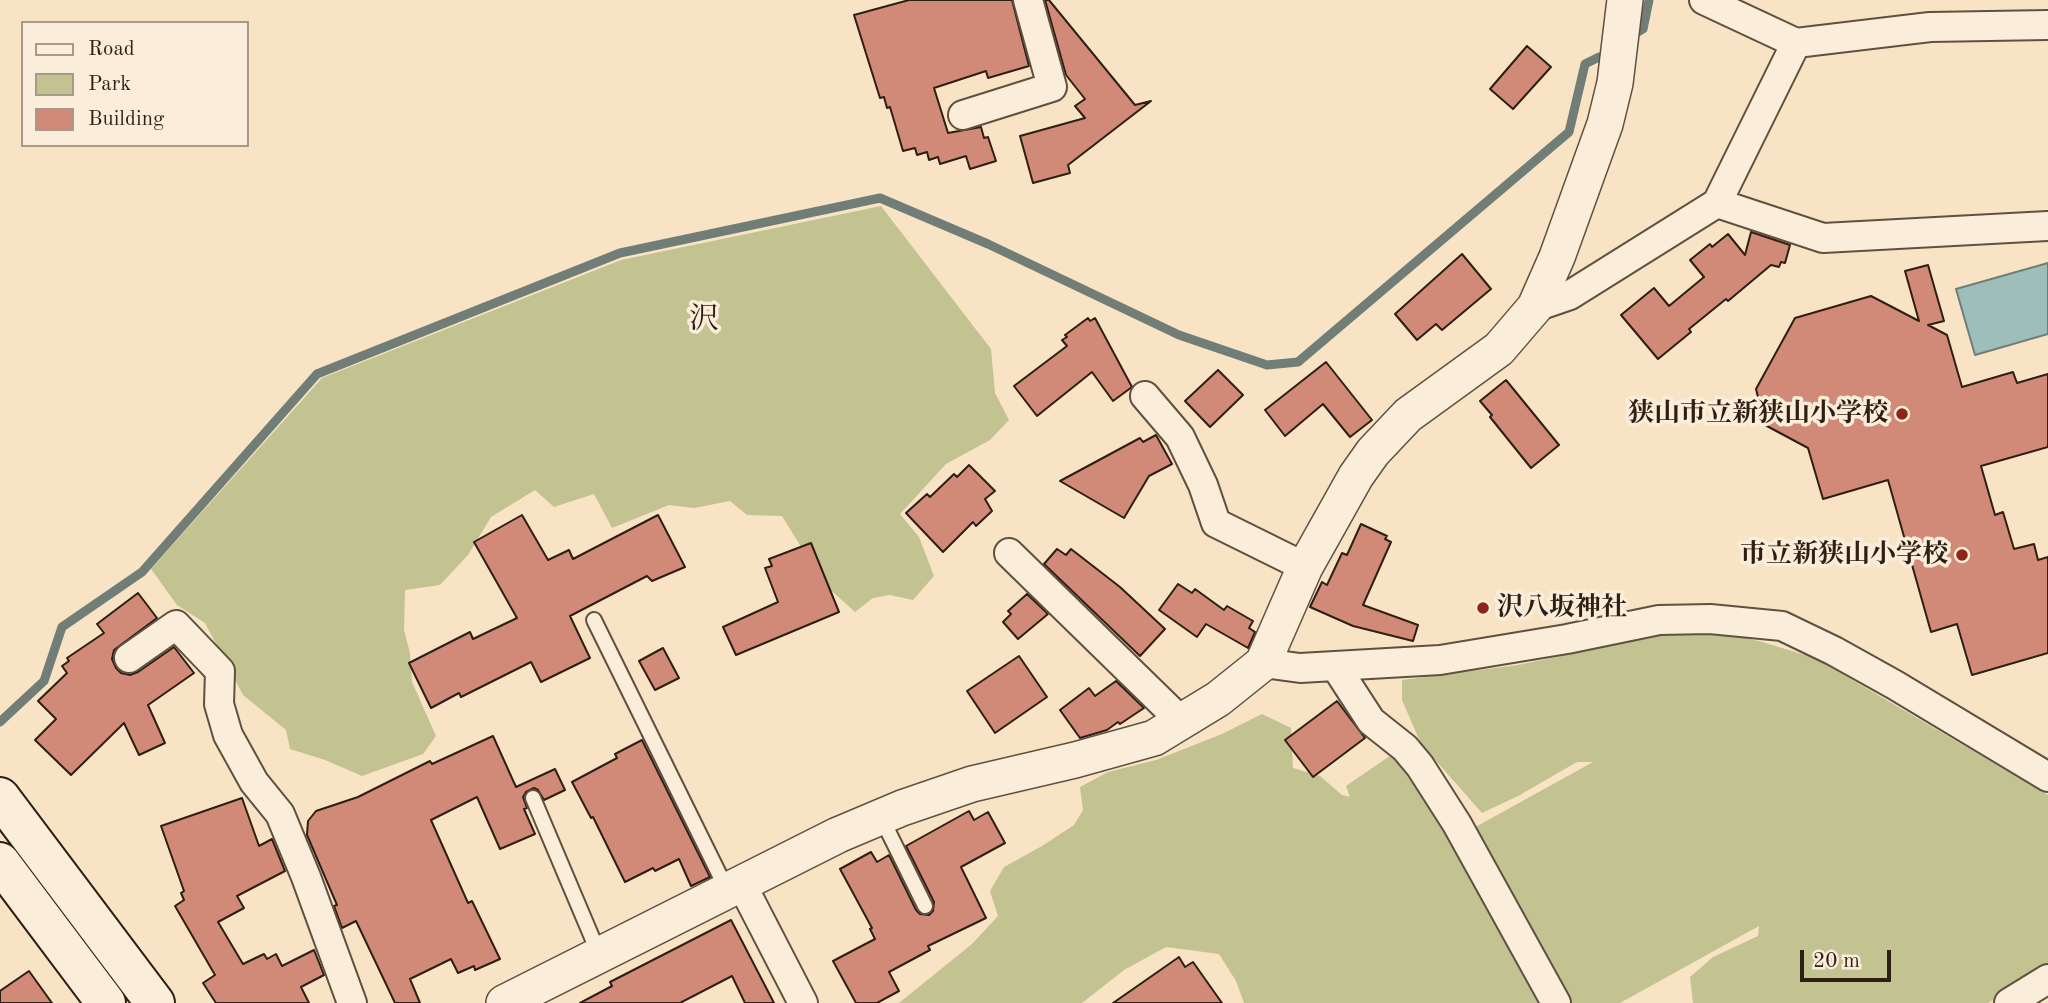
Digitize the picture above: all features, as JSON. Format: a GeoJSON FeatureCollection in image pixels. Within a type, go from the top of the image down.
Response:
{"type":"FeatureCollection","features":[{"type":"Feature","properties":{"kind":"main road"},"geometry":{"type":"LineString","coordinates":[[0,797],[155,1003]]}},
{"type":"Feature","properties":{"kind":"main road"},"geometry":{"type":"LineString","coordinates":[[0,862],[106,1003]]}},
{"type":"Feature","properties":{"kind":"street"},"geometry":{"type":"LineString","coordinates":[[963,115],[1052,87],[1028,0]]}},
{"type":"Feature","properties":{"kind":"street"},"geometry":{"type":"LineString","coordinates":[[504,1003],[838,835],[881,817],[972,784],[1154,738],[1218,699],[1263,663],[1305,567],[1356,476],[1408,415],[1499,349],[1535,307],[1557,257],[1605,124],[1615,83],[1625,0]]}},
{"type":"Feature","properties":{"kind":"street"},"geometry":{"type":"LineString","coordinates":[[1704,0],[1796,43],[1930,27],[2048,25]]}},
{"type":"Feature","properties":{"kind":"street"},"geometry":{"type":"LineString","coordinates":[[1535,307],[1570,295],[1717,203],[1796,43]]}},
{"type":"Feature","properties":{"kind":"street"},"geometry":{"type":"LineString","coordinates":[[1717,203],[1823,238],[2048,226]]}},
{"type":"Feature","properties":{"kind":"street"},"geometry":{"type":"LineString","coordinates":[[1145,396],[1180,437],[1203,485],[1216,523],[1305,567]]}},
{"type":"Feature","properties":{"kind":"street"},"geometry":{"type":"LineString","coordinates":[[1009,553],[1181,721]]}},
{"type":"Feature","properties":{"kind":"street"},"geometry":{"type":"LineString","coordinates":[[1263,663],[1300,668],[1440,660],[1567,639],[1659,620],[1710,619],[1782,626],[1883,678],[2048,777]]}},
{"type":"Feature","properties":{"kind":"street"},"geometry":{"type":"LineString","coordinates":[[129,658],[176,625],[220,671],[219,704],[228,735],[254,782],[280,814],[352,1003]]}},
{"type":"Feature","properties":{"kind":"street"},"geometry":{"type":"LineString","coordinates":[[1336,667],[1371,721],[1405,748],[1420,766],[1457,824],[1556,1003]]}},
{"type":"Feature","properties":{"kind":"street"},"geometry":{"type":"LineString","coordinates":[[734,887],[803,1003]]}},
{"type":"Feature","properties":{"kind":"street"},"geometry":{"type":"LineString","coordinates":[[2009,1003],[2048,979]]}},
{"type":"Feature","properties":{"kind":"lane"},"geometry":{"type":"LineString","coordinates":[[594,620],[734,887]]}},
{"type":"Feature","properties":{"kind":"lane"},"geometry":{"type":"LineString","coordinates":[[533,798],[599,955]]}},
{"type":"Feature","properties":{"kind":"lane"},"geometry":{"type":"LineString","coordinates":[[881,817],[925,906]]}},
{"type":"Feature","properties":{"kind":"green space"},"geometry":{"type":"Polygon","coordinates":[[[881,206],[991,349],[995,393],[1009,420],[990,440],[946,464],[900,514],[919,537],[934,576],[913,600],[890,595],[873,598],[855,612],[824,584],[782,516],[747,515],[730,501],[694,508],[669,505],[612,528],[594,494],[554,507],[535,490],[491,517],[468,555],[440,585],[405,590],[404,630],[410,653],[412,682],[436,736],[423,754],[362,776],[290,749],[286,730],[243,695],[205,623],[177,605],[151,569],[322,378],[621,260],[881,206]]]}},
{"type":"Feature","properties":{"kind":"green space"},"geometry":{"type":"Polygon","coordinates":[[[1711,631],[1759,641],[1815,658],[2048,795],[2048,970],[1988,1003],[1693,1003],[1690,977],[1713,957],[1758,936],[1759,926],[1620,1003],[1567,1003],[1470,830],[1593,762],[1577,762],[1482,813],[1421,744],[1402,700],[1402,680],[1518,665],[1585,651],[1636,635],[1711,631]]]}},
{"type":"Feature","properties":{"kind":"green space"},"geometry":{"type":"Polygon","coordinates":[[[1262,714],[1291,728],[1293,768],[1320,776],[1342,795],[1350,797],[1346,786],[1397,751],[1414,767],[1542,1003],[1244,1003],[1236,981],[1219,954],[1166,947],[1124,970],[1082,1003],[899,1003],[972,944],[998,916],[990,891],[1004,867],[1074,825],[1083,810],[1080,787],[1108,772],[1156,760],[1222,734],[1262,714]]]}},
{"type":"Feature","properties":{"kind":"water"},"geometry":{"type":"Polygon","coordinates":[[[2048,263],[2048,334],[1975,355],[1956,289],[2048,263]]]}},
{"type":"Feature","properties":{"kind":"building"},"geometry":{"type":"Polygon","coordinates":[[[909,0],[1012,0],[1029,66],[988,78],[986,71],[934,88],[948,133],[981,127],[984,138],[988,137],[996,161],[970,169],[966,156],[940,164],[938,157],[929,160],[927,152],[917,155],[915,148],[903,151],[890,107],[887,108],[884,97],[880,98],[854,15],[909,0]]]}},
{"type":"Feature","properties":{"kind":"building"},"geometry":{"type":"Polygon","coordinates":[[[1045,0],[1049,0],[1135,105],[1151,101],[1068,165],[1070,173],[1033,183],[1020,136],[1085,118],[1075,106],[1085,99],[1066,75],[1045,0]]]}},
{"type":"Feature","properties":{"kind":"building"},"geometry":{"type":"Polygon","coordinates":[[[1527,46],[1551,67],[1513,109],[1490,89],[1527,46]]]}},
{"type":"Feature","properties":{"kind":"building"},"geometry":{"type":"Polygon","coordinates":[[[1751,232],[1790,245],[1785,263],[1781,262],[1779,267],[1771,265],[1728,301],[1726,299],[1658,359],[1621,315],[1654,288],[1669,306],[1704,277],[1690,260],[1728,234],[1745,255],[1751,232]]]}},
{"type":"Feature","properties":{"kind":"building"},"geometry":{"type":"Polygon","coordinates":[[[1462,254],[1491,289],[1442,330],[1436,324],[1417,340],[1395,314],[1462,254]]]}},
{"type":"Feature","properties":{"kind":"building"},"geometry":{"type":"Polygon","coordinates":[[[1928,265],[1944,321],[1928,325],[1947,335],[1962,387],[2013,372],[2017,383],[2048,374],[2048,447],[1981,466],[1995,515],[2003,512],[2014,549],[2034,544],[2038,560],[2048,557],[2048,653],[1972,675],[1957,624],[1931,632],[1888,480],[1823,499],[1808,448],[1765,425],[1756,389],[1795,318],[1871,296],[1919,321],[1905,271],[1928,265]]]}},
{"type":"Feature","properties":{"kind":"building"},"geometry":{"type":"Polygon","coordinates":[[[1088,318],[1090,321],[1095,318],[1132,387],[1113,401],[1092,372],[1037,416],[1014,386],[1067,346],[1062,340],[1067,337],[1065,335],[1088,318]]]}},
{"type":"Feature","properties":{"kind":"building"},"geometry":{"type":"Polygon","coordinates":[[[1326,362],[1372,420],[1350,437],[1323,404],[1285,436],[1265,410],[1326,362]]]}},
{"type":"Feature","properties":{"kind":"building"},"geometry":{"type":"Polygon","coordinates":[[[1218,370],[1243,395],[1210,427],[1185,401],[1218,370]]]}},
{"type":"Feature","properties":{"kind":"building"},"geometry":{"type":"Polygon","coordinates":[[[1506,380],[1559,445],[1531,468],[1480,401],[1506,380]]]}},
{"type":"Feature","properties":{"kind":"building"},"geometry":{"type":"Polygon","coordinates":[[[1156,435],[1172,464],[1149,476],[1124,518],[1060,481],[1140,438],[1143,442],[1156,435]]]}},
{"type":"Feature","properties":{"kind":"building"},"geometry":{"type":"Polygon","coordinates":[[[969,465],[995,491],[985,499],[992,511],[976,526],[973,522],[943,552],[906,513],[927,494],[930,497],[954,474],[957,477],[969,465]]]}},
{"type":"Feature","properties":{"kind":"building"},"geometry":{"type":"Polygon","coordinates":[[[522,515],[548,560],[569,550],[573,559],[658,515],[685,567],[652,581],[647,576],[570,616],[590,658],[541,682],[531,662],[461,697],[459,693],[431,708],[409,663],[470,632],[473,639],[517,618],[474,542],[522,515]]]}},
{"type":"Feature","properties":{"kind":"building"},"geometry":{"type":"Polygon","coordinates":[[[1361,524],[1387,536],[1385,539],[1391,542],[1363,605],[1418,625],[1413,641],[1353,626],[1310,607],[1322,582],[1327,585],[1342,553],[1347,555],[1361,524]]]}},
{"type":"Feature","properties":{"kind":"building"},"geometry":{"type":"Polygon","coordinates":[[[811,543],[839,612],[736,655],[723,627],[778,602],[765,568],[772,566],[769,559],[811,543]]]}},
{"type":"Feature","properties":{"kind":"building"},"geometry":{"type":"Polygon","coordinates":[[[1057,549],[1066,555],[1071,549],[1120,587],[1165,629],[1140,656],[1044,564],[1057,549]]]}},
{"type":"Feature","properties":{"kind":"building"},"geometry":{"type":"Polygon","coordinates":[[[1178,584],[1192,593],[1195,589],[1224,610],[1227,606],[1253,621],[1249,628],[1255,632],[1248,648],[1206,624],[1197,637],[1159,610],[1178,584]]]}},
{"type":"Feature","properties":{"kind":"building"},"geometry":{"type":"Polygon","coordinates":[[[138,593],[157,618],[114,650],[112,659],[116,668],[121,673],[130,675],[174,647],[194,673],[148,705],[165,743],[139,755],[124,723],[71,775],[35,740],[56,719],[38,701],[67,673],[62,666],[69,661],[67,658],[104,633],[97,624],[138,593]]]}},
{"type":"Feature","properties":{"kind":"building"},"geometry":{"type":"Polygon","coordinates":[[[1027,594],[1048,614],[1018,639],[1003,622],[1011,614],[1008,611],[1027,594]]]}},
{"type":"Feature","properties":{"kind":"building"},"geometry":{"type":"Polygon","coordinates":[[[663,648],[679,678],[655,690],[639,661],[663,648]]]}},
{"type":"Feature","properties":{"kind":"building"},"geometry":{"type":"Polygon","coordinates":[[[1019,656],[1047,697],[995,733],[967,691],[1019,656]]]}},
{"type":"Feature","properties":{"kind":"building"},"geometry":{"type":"Polygon","coordinates":[[[1116,681],[1144,708],[1120,724],[1118,722],[1107,730],[1080,738],[1060,710],[1089,688],[1095,696],[1116,681]]]}},
{"type":"Feature","properties":{"kind":"building"},"geometry":{"type":"Polygon","coordinates":[[[1337,701],[1365,738],[1313,777],[1285,740],[1337,701]]]}},
{"type":"Feature","properties":{"kind":"building"},"geometry":{"type":"Polygon","coordinates":[[[493,736],[516,787],[555,769],[565,790],[544,800],[534,788],[526,792],[523,797],[527,808],[524,809],[535,834],[500,849],[477,797],[431,820],[468,903],[472,901],[500,959],[475,970],[474,966],[458,973],[451,959],[410,979],[420,1003],[395,1003],[356,921],[342,928],[334,906],[337,905],[307,835],[308,821],[316,811],[358,797],[430,761],[432,764],[493,736]]]}},
{"type":"Feature","properties":{"kind":"building"},"geometry":{"type":"Polygon","coordinates":[[[642,740],[710,877],[691,886],[679,859],[625,882],[593,817],[591,818],[572,782],[617,758],[615,754],[642,740]]]}},
{"type":"Feature","properties":{"kind":"building"},"geometry":{"type":"Polygon","coordinates":[[[242,798],[259,846],[272,839],[285,871],[237,896],[244,908],[218,922],[243,964],[264,954],[267,959],[276,954],[282,966],[314,950],[324,975],[301,987],[309,1003],[216,1003],[203,983],[215,975],[175,906],[184,900],[181,893],[184,891],[161,826],[242,798]]]}},
{"type":"Feature","properties":{"kind":"building"},"geometry":{"type":"Polygon","coordinates":[[[969,811],[974,820],[988,812],[1005,843],[961,867],[986,918],[928,946],[930,950],[889,972],[899,991],[877,1003],[856,1003],[833,961],[875,939],[870,929],[872,928],[840,869],[871,852],[877,862],[889,855],[916,910],[920,914],[929,915],[933,911],[934,902],[906,846],[969,811]]]}},
{"type":"Feature","properties":{"kind":"building"},"geometry":{"type":"Polygon","coordinates":[[[731,920],[774,1003],[745,1003],[732,976],[680,1003],[580,1003],[612,986],[610,982],[731,920]]]}},
{"type":"Feature","properties":{"kind":"building"},"geometry":{"type":"Polygon","coordinates":[[[1179,957],[1185,967],[1193,962],[1222,1003],[1113,1003],[1179,957]]]}},
{"type":"Feature","properties":{"kind":"building"},"geometry":{"type":"Polygon","coordinates":[[[29,971],[52,1003],[0,1003],[0,991],[29,971]]]}},
{"type":"Feature","properties":{"kind":"waterway"},"geometry":{"type":"LineString","coordinates":[[1633,35],[1643,29],[1649,0]]}},
{"type":"Feature","properties":{"kind":"waterway"},"geometry":{"type":"LineString","coordinates":[[0,722],[44,681],[62,627],[142,572],[317,374],[620,253],[880,198],[988,244],[1179,335],[1267,365],[1298,362],[1569,132],[1585,64],[1599,57]]}},
{"type":"Feature","properties":{"kind":"place","name":"狭山市立新狭山小学校"},"geometry":{"type":"Point","coordinates":[1902,414]}},
{"type":"Feature","properties":{"kind":"place","name":"市立新狭山小学校"},"geometry":{"type":"Point","coordinates":[1962,555]}},
{"type":"Feature","properties":{"kind":"place","name":"沢八坂神社"},"geometry":{"type":"Point","coordinates":[1483,608]}},
{"type":"Feature","properties":{"kind":"district","name":"沢"},"geometry":{"type":"Point","coordinates":[704,320]}}]}
